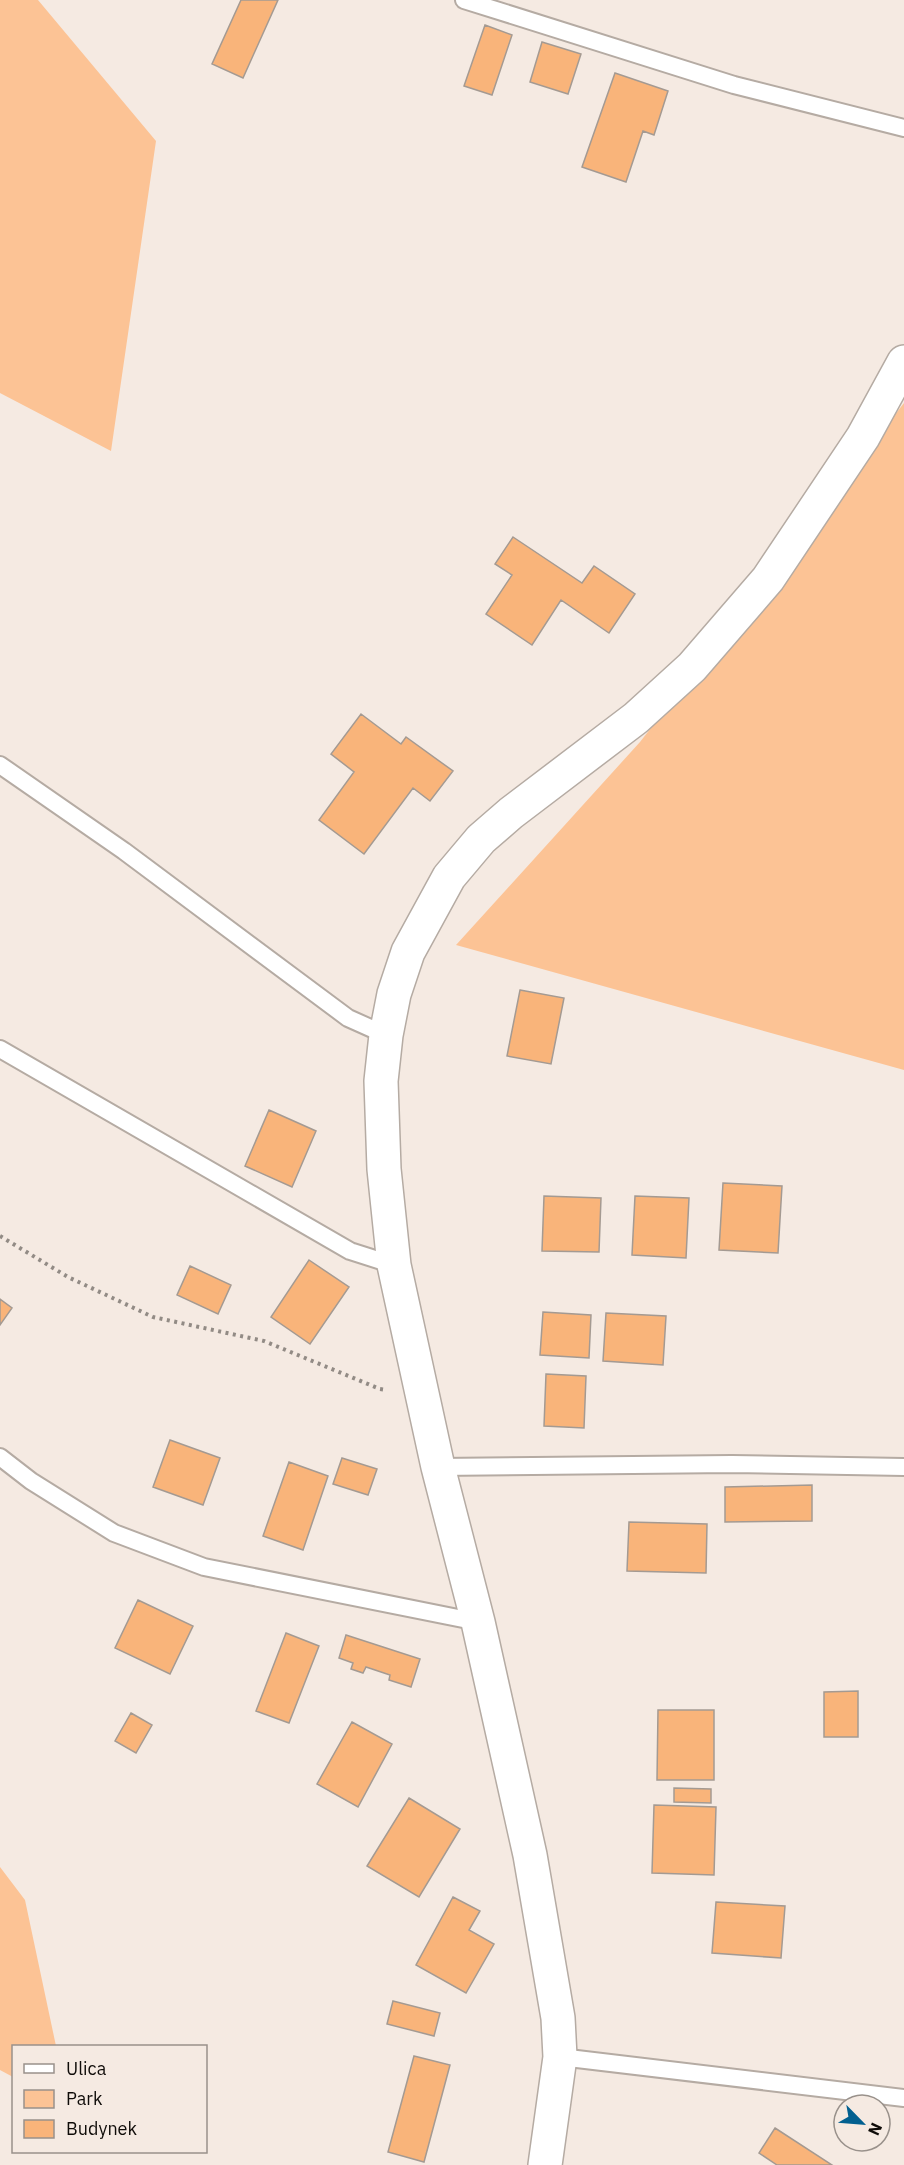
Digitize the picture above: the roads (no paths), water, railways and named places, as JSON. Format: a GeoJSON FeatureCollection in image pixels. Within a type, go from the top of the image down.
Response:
{"type":"FeatureCollection","features":[{"type":"Feature","properties":{"kind":"street"},"geometry":{"type":"LineString","coordinates":[[545,2165],[560,2057],[558,2018],[530,1855],[478,1622],[420,1390],[394,1265],[384,1169],[381,1081],[386,1035],[394,994],[408,952],[449,877],[482,839],[511,813],[636,718],[699,658],[768,579],[863,437],[904,362]]}},
{"type":"Feature","properties":{"kind":"lane"},"geometry":{"type":"LineString","coordinates":[[464,0],[734,86],[904,129]]}},
{"type":"Feature","properties":{"kind":"lane"},"geometry":{"type":"LineString","coordinates":[[0,765],[124,851],[348,1018],[386,1035]]}},
{"type":"Feature","properties":{"kind":"lane"},"geometry":{"type":"LineString","coordinates":[[0,1049],[350,1251],[394,1265]]}},
{"type":"Feature","properties":{"kind":"lane"},"geometry":{"type":"LineString","coordinates":[[0,1457],[31,1481],[114,1533],[204,1567],[478,1622]]}},
{"type":"Feature","properties":{"kind":"lane"},"geometry":{"type":"LineString","coordinates":[[438,1467],[732,1464],[904,1467]]}},
{"type":"Feature","properties":{"kind":"lane"},"geometry":{"type":"LineString","coordinates":[[560,2057],[904,2098]]}}]}
